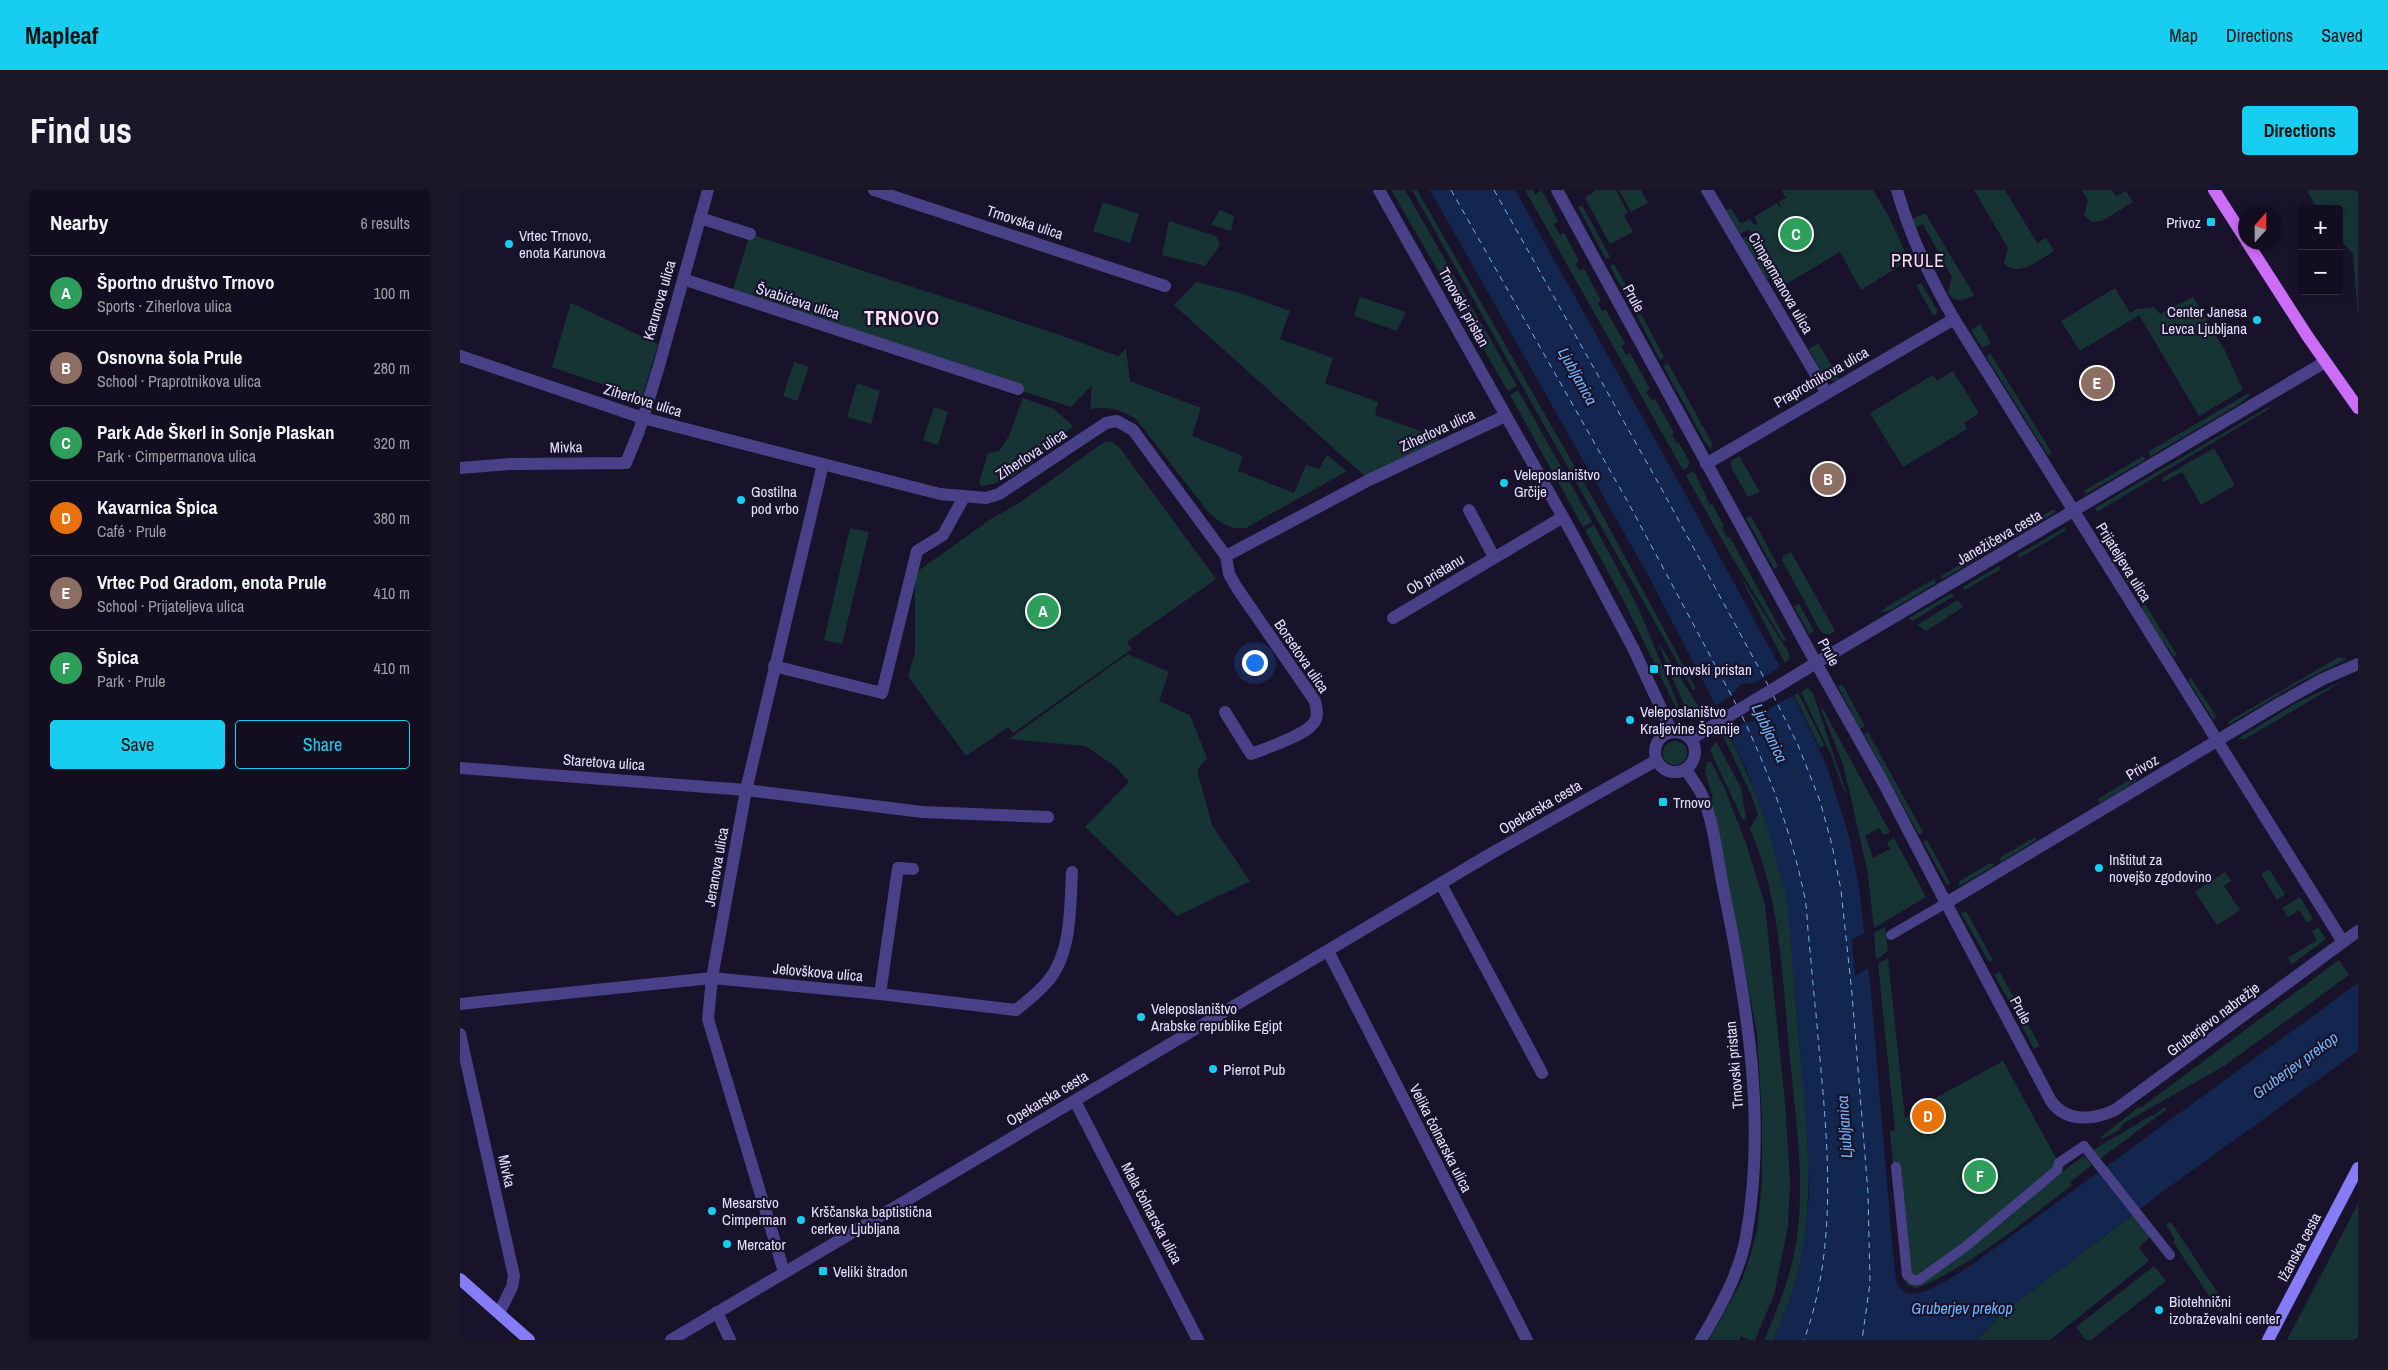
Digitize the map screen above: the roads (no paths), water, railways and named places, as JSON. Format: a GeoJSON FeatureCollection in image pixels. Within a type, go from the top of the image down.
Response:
{"type":"FeatureCollection","features":[{"type":"Feature","properties":{"kind":"main road"},"geometry":{"type":"LineString","coordinates":[[2214,190],[2238,228]]}},
{"type":"Feature","properties":{"kind":"main road"},"geometry":{"type":"LineString","coordinates":[[2252,250],[2325,362],[2358,408]]}},
{"type":"Feature","properties":{"kind":"main road","name":"Ižanska cesta"},"geometry":{"type":"LineString","coordinates":[[2268,1340],[2358,1168]]}},
{"type":"Feature","properties":{"kind":"main road"},"geometry":{"type":"LineString","coordinates":[[460,1278],[529,1340]]}},
{"type":"Feature","properties":{"kind":"street","name":"Karunova ulica"},"geometry":{"type":"LineString","coordinates":[[643,418],[708,190]]}},
{"type":"Feature","properties":{"kind":"street","name":"Trnovska ulica"},"geometry":{"type":"LineString","coordinates":[[874,190],[896,193],[1165,286]]}},
{"type":"Feature","properties":{"kind":"street","name":"Trnovski pristan"},"geometry":{"type":"LineString","coordinates":[[1379,190],[1563,517],[1634,650],[1672,732]]}},
{"type":"Feature","properties":{"kind":"street","name":"Prule"},"geometry":{"type":"LineString","coordinates":[[1557,190],[1706,464],[1883,782],[2051,1101],[2064,1114],[2081,1118]]}},
{"type":"Feature","properties":{"kind":"street","name":"Cimpermanova ulica"},"geometry":{"type":"LineString","coordinates":[[1707,190],[1826,392]]}},
{"type":"Feature","properties":{"kind":"street","name":"Prijateljeva ulica"},"geometry":{"type":"LineString","coordinates":[[1897,190],[1914,241],[1954,319],[2343,942]]}},
{"type":"Feature","properties":{"kind":"street"},"geometry":{"type":"LineString","coordinates":[[700,218],[750,234]]}},
{"type":"Feature","properties":{"kind":"street","name":"Švabićeva ulica"},"geometry":{"type":"LineString","coordinates":[[683,279],[1018,389]]}},
{"type":"Feature","properties":{"kind":"street","name":"Praprotnikova ulica"},"geometry":{"type":"LineString","coordinates":[[1706,464],[1826,392],[1954,319]]}},
{"type":"Feature","properties":{"kind":"street","name":"Ziherlova ulica"},"geometry":{"type":"LineString","coordinates":[[460,356],[643,418],[940,494],[964,497],[986,498],[999,494],[1106,423],[1117,421],[1133,430],[1226,556],[1369,480],[1505,416]]}},
{"type":"Feature","properties":{"kind":"street","name":"Janežičeva cesta"},"geometry":{"type":"LineString","coordinates":[[1691,740],[1794,676],[2325,362]]}},
{"type":"Feature","properties":{"kind":"street","name":"Mivka"},"geometry":{"type":"LineString","coordinates":[[460,468],[502,465],[626,463],[643,418]]}},
{"type":"Feature","properties":{"kind":"street","name":"Jeranova ulica"},"geometry":{"type":"LineString","coordinates":[[784,1272],[708,1019],[712,978],[746,790],[823,464]]}},
{"type":"Feature","properties":{"kind":"street"},"geometry":{"type":"LineString","coordinates":[[774,666],[882,693],[917,551],[943,535],[964,497]]}},
{"type":"Feature","properties":{"kind":"street"},"geometry":{"type":"LineString","coordinates":[[1469,510],[1494,557]]}},
{"type":"Feature","properties":{"kind":"street","name":"Ob pristanu"},"geometry":{"type":"LineString","coordinates":[[1393,618],[1563,517]]}},
{"type":"Feature","properties":{"kind":"street","name":"Borsetova ulica"},"geometry":{"type":"LineString","coordinates":[[1225,712],[1251,754],[1307,730],[1315,721],[1318,712],[1314,701],[1237,588],[1229,574],[1226,556]]}},
{"type":"Feature","properties":{"kind":"street","name":"Privoz"},"geometry":{"type":"LineString","coordinates":[[1946,903],[2305,689],[2358,664]]}},
{"type":"Feature","properties":{"kind":"street"},"geometry":{"type":"LineString","coordinates":[[1672,732],[1685,734],[1691,740],[1695,754],[1691,765],[1686,770],[1671,772],[1664,769],[1657,760],[1658,742],[1672,732]]}},
{"type":"Feature","properties":{"kind":"street","name":"Opekarska cesta"},"geometry":{"type":"LineString","coordinates":[[671,1340],[1441,884],[1657,760]]}},
{"type":"Feature","properties":{"kind":"street","name":"Staretova ulica"},"geometry":{"type":"LineString","coordinates":[[460,768],[746,790],[906,810],[1048,817]]}},
{"type":"Feature","properties":{"kind":"street","name":"Trnovski pristan"},"geometry":{"type":"LineString","coordinates":[[1686,770],[1701,793],[1709,820],[1732,931],[1746,1021],[1755,1119],[1752,1195],[1746,1239],[1735,1274],[1720,1308],[1701,1340]]}},
{"type":"Feature","properties":{"kind":"street"},"geometry":{"type":"LineString","coordinates":[[880,994],[898,868],[913,870]]}},
{"type":"Feature","properties":{"kind":"street","name":"Jelovškova ulica"},"geometry":{"type":"LineString","coordinates":[[460,1004],[712,978],[880,994],[1016,1010],[1049,980],[1060,959],[1068,926],[1072,872]]}},
{"type":"Feature","properties":{"kind":"street"},"geometry":{"type":"LineString","coordinates":[[1441,884],[1542,1072]]}},
{"type":"Feature","properties":{"kind":"street"},"geometry":{"type":"LineString","coordinates":[[1891,935],[1946,903]]}},
{"type":"Feature","properties":{"kind":"street","name":"Gruberjevo nabrežje"},"geometry":{"type":"LineString","coordinates":[[2081,1118],[2106,1114],[2115,1110],[2358,931]]}},
{"type":"Feature","properties":{"kind":"street","name":"Velika čolnarska ulica"},"geometry":{"type":"LineString","coordinates":[[1328,951],[1527,1340]]}},
{"type":"Feature","properties":{"kind":"street","name":"Mivka"},"geometry":{"type":"LineString","coordinates":[[460,1034],[514,1276],[512,1287],[499,1313]]}},
{"type":"Feature","properties":{"kind":"street","name":"Mala čolnarska ulica"},"geometry":{"type":"LineString","coordinates":[[1075,1101],[1198,1340]]}},
{"type":"Feature","properties":{"kind":"street"},"geometry":{"type":"LineString","coordinates":[[1896,1167],[1907,1275],[1915,1281],[1965,1248],[2057,1170],[2059,1163],[2084,1146],[2170,1255]]}},
{"type":"Feature","properties":{"kind":"street"},"geometry":{"type":"LineString","coordinates":[[717,1312],[730,1340]]}},
{"type":"Feature","properties":{"kind":"water"},"geometry":{"type":"Polygon","coordinates":[[[1430,190],[1515,190],[1779,665],[1827,766],[1850,840],[1859,887],[1871,993],[1895,1274],[1898,1285],[1904,1292],[1912,1294],[1933,1288],[1970,1266],[2358,983],[2358,1051],[2165,1190],[2001,1314],[1976,1340],[1774,1340],[1793,1291],[1801,1259],[1809,1198],[1807,1132],[1787,899],[1766,823],[1747,771],[1715,704],[1648,575],[1430,190]]]}},
{"type":"Feature","properties":{"kind":"place","name":"Privoz"},"geometry":{"type":"Point","coordinates":[2211,222]}},
{"type":"Feature","properties":{"kind":"place","name":"Park Ade Škerl in Sonje Plaskan"},"geometry":{"type":"Point","coordinates":[1796,234]}},
{"type":"Feature","properties":{"kind":"place","name":"Vrtec Trnovo, enota Karunova"},"geometry":{"type":"Point","coordinates":[509,244]}},
{"type":"Feature","properties":{"kind":"place","name":"Center Janesa Levca Ljubljana"},"geometry":{"type":"Point","coordinates":[2257,320]}},
{"type":"Feature","properties":{"kind":"place","name":"Vrtec Pod Gradom, enota Prule"},"geometry":{"type":"Point","coordinates":[2097,383]}},
{"type":"Feature","properties":{"kind":"place","name":"Osnovna šola Prule"},"geometry":{"type":"Point","coordinates":[1828,479]}},
{"type":"Feature","properties":{"kind":"place","name":"Veleposlaništvo Grčije"},"geometry":{"type":"Point","coordinates":[1504,483]}},
{"type":"Feature","properties":{"kind":"place","name":"Gostilna pod vrbo"},"geometry":{"type":"Point","coordinates":[741,500]}},
{"type":"Feature","properties":{"kind":"place","name":"Športno društvo Trnovo"},"geometry":{"type":"Point","coordinates":[1043,611]}},
{"type":"Feature","properties":{"kind":"place","name":"Trnovski pristan"},"geometry":{"type":"Point","coordinates":[1654,669]}},
{"type":"Feature","properties":{"kind":"place","name":"Veleposlaništvo Kraljevine Španije"},"geometry":{"type":"Point","coordinates":[1630,720]}},
{"type":"Feature","properties":{"kind":"place","name":"Trnovo"},"geometry":{"type":"Point","coordinates":[1663,802]}},
{"type":"Feature","properties":{"kind":"place","name":"Inštitut za novejšo zgodovino"},"geometry":{"type":"Point","coordinates":[2099,868]}},
{"type":"Feature","properties":{"kind":"place","name":"Veleposlaništvo Arabske republike Egipt"},"geometry":{"type":"Point","coordinates":[1141,1017]}},
{"type":"Feature","properties":{"kind":"place","name":"Pierrot Pub"},"geometry":{"type":"Point","coordinates":[1213,1069]}},
{"type":"Feature","properties":{"kind":"place","name":"Kavarnica Špica"},"geometry":{"type":"Point","coordinates":[1928,1116]}},
{"type":"Feature","properties":{"kind":"place","name":"Špica"},"geometry":{"type":"Point","coordinates":[1980,1176]}},
{"type":"Feature","properties":{"kind":"place","name":"Mesarstvo Cimperman"},"geometry":{"type":"Point","coordinates":[712,1211]}},
{"type":"Feature","properties":{"kind":"place","name":"Krščanska baptistična cerkev Ljubljana"},"geometry":{"type":"Point","coordinates":[801,1220]}},
{"type":"Feature","properties":{"kind":"place","name":"Mercator"},"geometry":{"type":"Point","coordinates":[727,1244]}},
{"type":"Feature","properties":{"kind":"place","name":"Veliki štradon"},"geometry":{"type":"Point","coordinates":[823,1271]}},
{"type":"Feature","properties":{"kind":"place","name":"Biotehnični izobraževalni center"},"geometry":{"type":"Point","coordinates":[2159,1310]}},
{"type":"Feature","properties":{"kind":"district","name":"PRULE"},"geometry":{"type":"Point","coordinates":[1918,260]}},
{"type":"Feature","properties":{"kind":"district","name":"TRNOVO"},"geometry":{"type":"Point","coordinates":[902,317]}},
{"type":"Feature","properties":{"kind":"water label","name":"Ljubljanica"},"geometry":{"type":"Point","coordinates":[1578,376]}},
{"type":"Feature","properties":{"kind":"water label","name":"Ljubljanica"},"geometry":{"type":"Point","coordinates":[1770,733]}},
{"type":"Feature","properties":{"kind":"water label","name":"Gruberjev prekop"},"geometry":{"type":"Point","coordinates":[2295,1065]}},
{"type":"Feature","properties":{"kind":"water label","name":"Ljubljanica"},"geometry":{"type":"Point","coordinates":[1844,1127]}},
{"type":"Feature","properties":{"kind":"water label","name":"Gruberjev prekop"},"geometry":{"type":"Point","coordinates":[1962,1308]}}]}
